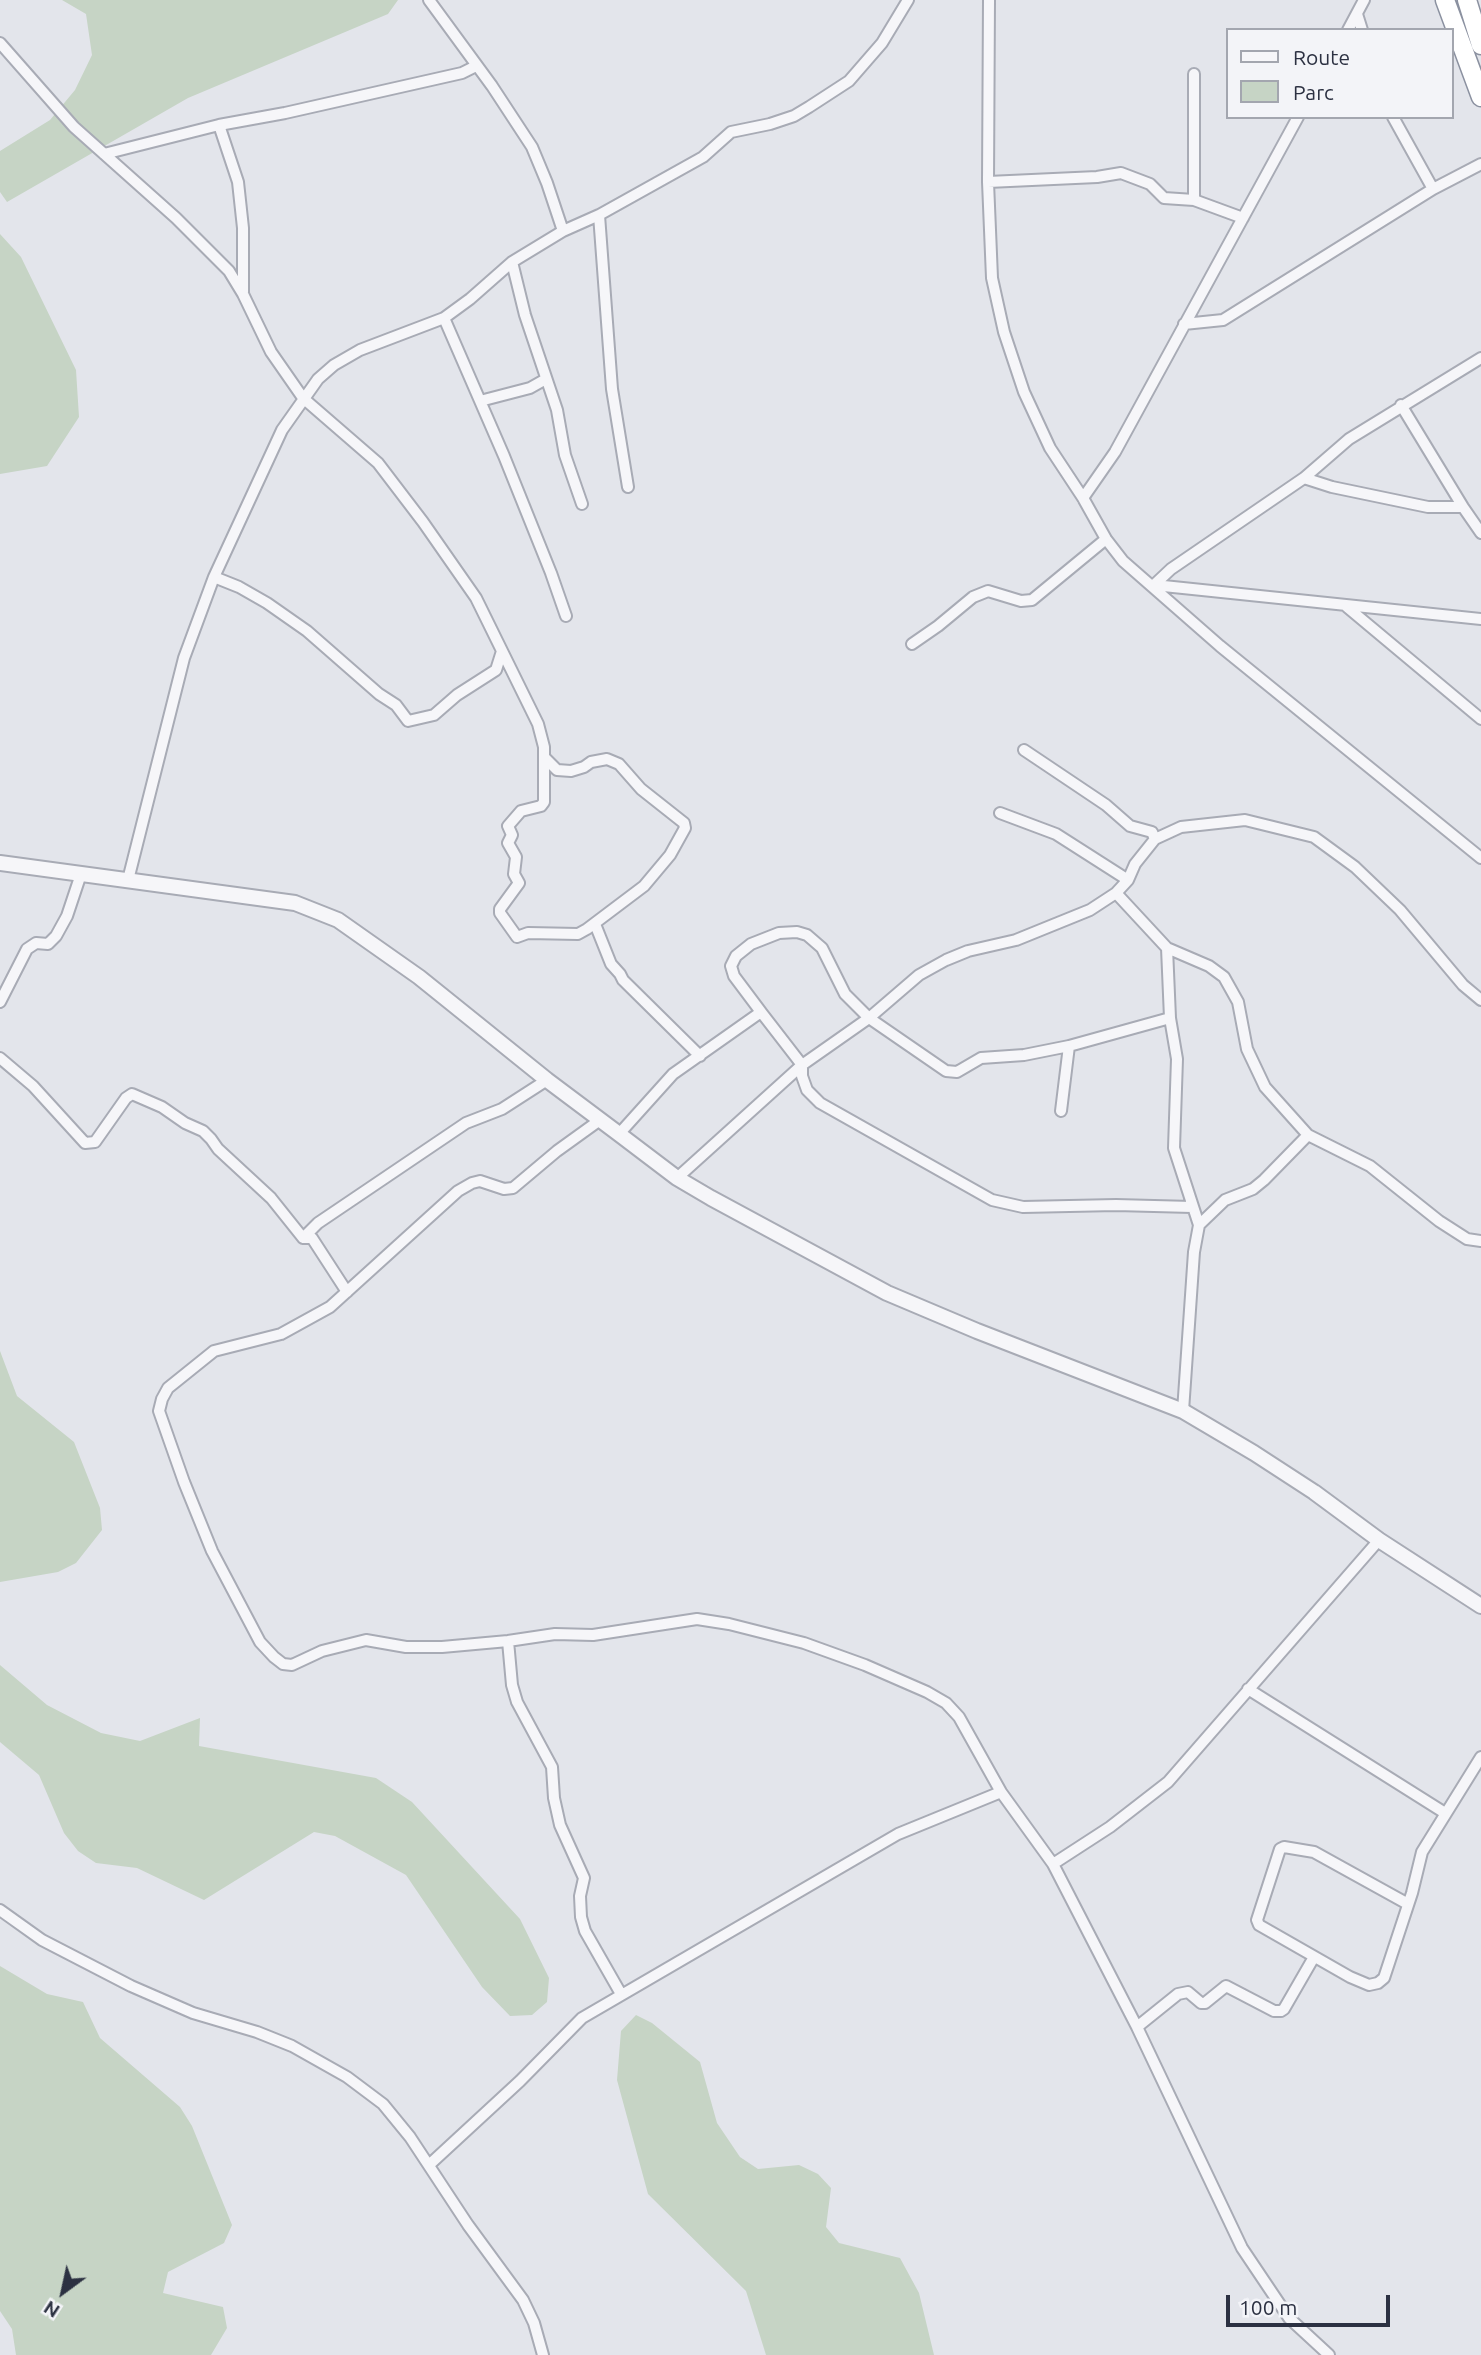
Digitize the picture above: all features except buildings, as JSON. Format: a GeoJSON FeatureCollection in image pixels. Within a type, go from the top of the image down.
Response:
{"type":"FeatureCollection","features":[{"type":"Feature","properties":{"kind":"highway"},"geometry":{"type":"LineString","coordinates":[[1445,0],[1481,97]]}},
{"type":"Feature","properties":{"kind":"highway"},"geometry":{"type":"LineString","coordinates":[[1467,0],[1481,45]]}},
{"type":"Feature","properties":{"kind":"street"},"geometry":{"type":"LineString","coordinates":[[429,0],[492,86],[532,147],[564,231]]}},
{"type":"Feature","properties":{"kind":"street"},"geometry":{"type":"LineString","coordinates":[[128,880],[184,658],[214,577],[282,430],[303,398],[334,365],[385,339],[444,318],[512,262],[564,231],[599,215],[703,158],[731,132],[794,116],[849,81],[882,43],[908,0]]}},
{"type":"Feature","properties":{"kind":"street"},"geometry":{"type":"LineString","coordinates":[[989,0],[988,182],[992,278],[1004,332],[1024,392],[1049,448],[1123,561],[1154,585],[1220,646],[1481,858]]}},
{"type":"Feature","properties":{"kind":"street"},"geometry":{"type":"LineString","coordinates":[[1349,28],[1364,0]]}},
{"type":"Feature","properties":{"kind":"street"},"geometry":{"type":"LineString","coordinates":[[1357,14],[1362,28]]}},
{"type":"Feature","properties":{"kind":"street"},"geometry":{"type":"LineString","coordinates":[[1,47],[74,127],[177,218],[229,271],[271,352],[303,398],[378,463],[476,598],[543,737],[544,802],[541,806],[521,811],[508,827],[512,835],[508,843],[516,857],[514,874],[519,883],[502,905],[500,914],[517,937],[528,933],[578,934],[595,924],[644,886],[670,855],[685,828],[684,823],[641,789],[619,764],[607,759],[591,762],[571,771],[557,770],[545,758]]}},
{"type":"Feature","properties":{"kind":"street"},"geometry":{"type":"LineString","coordinates":[[104,154],[219,125],[462,73],[476,66]]}},
{"type":"Feature","properties":{"kind":"street"},"geometry":{"type":"LineString","coordinates":[[462,73],[492,86]]}},
{"type":"Feature","properties":{"kind":"street"},"geometry":{"type":"LineString","coordinates":[[1194,74],[1194,200]]}},
{"type":"Feature","properties":{"kind":"street"},"geometry":{"type":"LineString","coordinates":[[1083,498],[1115,452],[1297,119]]}},
{"type":"Feature","properties":{"kind":"street"},"geometry":{"type":"LineString","coordinates":[[1394,119],[1433,189]]}},
{"type":"Feature","properties":{"kind":"street"},"geometry":{"type":"LineString","coordinates":[[219,125],[238,181],[243,228],[243,294]]}},
{"type":"Feature","properties":{"kind":"street"},"geometry":{"type":"LineString","coordinates":[[1184,324],[1223,320],[1433,189],[1481,164]]}},
{"type":"Feature","properties":{"kind":"street"},"geometry":{"type":"LineString","coordinates":[[988,182],[1097,177],[1121,173],[1150,184],[1164,198],[1194,200],[1242,218]]}},
{"type":"Feature","properties":{"kind":"street"},"geometry":{"type":"LineString","coordinates":[[599,215],[612,389],[628,487]]}},
{"type":"Feature","properties":{"kind":"street"},"geometry":{"type":"LineString","coordinates":[[512,262],[525,315],[557,410],[565,455],[582,504]]}},
{"type":"Feature","properties":{"kind":"street"},"geometry":{"type":"LineString","coordinates":[[444,318],[551,573],[566,616]]}},
{"type":"Feature","properties":{"kind":"street"},"geometry":{"type":"LineString","coordinates":[[1154,585],[1171,569],[1304,478],[1349,439],[1481,358]]}},
{"type":"Feature","properties":{"kind":"street"},"geometry":{"type":"LineString","coordinates":[[480,401],[530,388],[546,379]]}},
{"type":"Feature","properties":{"kind":"street"},"geometry":{"type":"LineString","coordinates":[[1401,405],[1481,533]]}},
{"type":"Feature","properties":{"kind":"street"},"geometry":{"type":"LineString","coordinates":[[1304,478],[1332,487],[1429,507],[1463,507]]}},
{"type":"Feature","properties":{"kind":"street"},"geometry":{"type":"LineString","coordinates":[[912,644],[973,597],[988,591],[1021,601],[1032,600],[1107,539]]}},
{"type":"Feature","properties":{"kind":"street"},"geometry":{"type":"LineString","coordinates":[[214,577],[267,603],[307,631],[379,694],[396,705],[408,721],[434,715],[457,695],[496,670],[502,651]]}},
{"type":"Feature","properties":{"kind":"street"},"geometry":{"type":"LineString","coordinates":[[1154,585],[1481,620]]}},
{"type":"Feature","properties":{"kind":"street"},"geometry":{"type":"LineString","coordinates":[[1347,607],[1481,719]]}},
{"type":"Feature","properties":{"kind":"street"},"geometry":{"type":"LineString","coordinates":[[1024,750],[1097,798],[1130,826],[1152,832],[1156,839]]}},
{"type":"Feature","properties":{"kind":"street"},"geometry":{"type":"LineString","coordinates":[[1000,813],[1056,834],[1128,880]]}},
{"type":"Feature","properties":{"kind":"street"},"geometry":{"type":"LineString","coordinates":[[677,1178],[802,1065],[869,1018],[919,975],[968,951],[1026,936],[1090,910],[1116,893],[1156,839],[1181,827],[1245,820],[1314,837],[1355,867],[1400,910],[1463,985],[1481,1000]]}},
{"type":"Feature","properties":{"kind":"street"},"geometry":{"type":"LineString","coordinates":[[0,863],[295,904],[338,920],[419,977],[547,1080],[677,1178],[798,1247],[887,1293],[977,1331],[1183,1410],[1314,1492],[1379,1540],[1481,1606]]}},
{"type":"Feature","properties":{"kind":"street"},"geometry":{"type":"LineString","coordinates":[[0,1002],[27,949],[36,943],[48,944],[56,936],[67,916],[81,874]]}},
{"type":"Feature","properties":{"kind":"street"},"geometry":{"type":"LineString","coordinates":[[1116,893],[1167,948],[1209,966],[1224,977],[1238,1002],[1247,1049],[1265,1087],[1308,1135],[1370,1166],[1439,1221],[1467,1239],[1481,1241]]}},
{"type":"Feature","properties":{"kind":"street"},"geometry":{"type":"LineString","coordinates":[[595,924],[611,964],[622,980],[700,1056]]}},
{"type":"Feature","properties":{"kind":"street"},"geometry":{"type":"LineString","coordinates":[[1170,1018],[1069,1046],[1024,1055],[981,1058],[957,1072],[946,1071],[869,1018],[845,994],[822,948],[807,935],[797,932],[779,933],[751,944],[736,956],[732,966],[734,976],[802,1065],[802,1076],[807,1090],[820,1103],[992,1200],[1023,1207],[1192,1207]]}},
{"type":"Feature","properties":{"kind":"street"},"geometry":{"type":"LineString","coordinates":[[1167,948],[1170,1018],[1177,1059],[1174,1148],[1199,1226],[1194,1252],[1183,1410]]}},
{"type":"Feature","properties":{"kind":"street"},"geometry":{"type":"LineString","coordinates":[[619,1134],[673,1074],[761,1012]]}},
{"type":"Feature","properties":{"kind":"street"},"geometry":{"type":"LineString","coordinates":[[1061,1111],[1069,1046]]}},
{"type":"Feature","properties":{"kind":"street"},"geometry":{"type":"LineString","coordinates":[[0,1058],[33,1086],[85,1143],[95,1142],[126,1098],[132,1094],[162,1107],[185,1123],[203,1131],[271,1198],[303,1238]]}},
{"type":"Feature","properties":{"kind":"street"},"geometry":{"type":"LineString","coordinates":[[303,1238],[318,1223],[466,1123],[502,1109],[547,1080]]}},
{"type":"Feature","properties":{"kind":"street"},"geometry":{"type":"LineString","coordinates":[[600,1120],[556,1151],[513,1188],[504,1189],[480,1181],[458,1191],[330,1307],[281,1334],[214,1351],[168,1388],[159,1411],[184,1482],[212,1551],[260,1642],[283,1664],[292,1665],[322,1651],[366,1640],[406,1647],[508,1641],[555,1634],[593,1635],[697,1619],[729,1624],[804,1643],[877,1670],[928,1692],[946,1703],[958,1717],[1001,1792],[1053,1864],[1137,2026],[1242,2248],[1289,2318],[1329,2355]]}},
{"type":"Feature","properties":{"kind":"street"},"geometry":{"type":"LineString","coordinates":[[1199,1226],[1225,1200],[1253,1189],[1264,1180],[1308,1135]]}},
{"type":"Feature","properties":{"kind":"street"},"geometry":{"type":"LineString","coordinates":[[303,1238],[312,1238],[347,1292]]}},
{"type":"Feature","properties":{"kind":"street"},"geometry":{"type":"LineString","coordinates":[[1053,1864],[1157,1793],[1379,1540]]}},
{"type":"Feature","properties":{"kind":"street"},"geometry":{"type":"LineString","coordinates":[[508,1641],[512,1685],[517,1702],[552,1767],[554,1798],[561,1825],[584,1878],[580,1896],[584,1931],[621,1994]]}},
{"type":"Feature","properties":{"kind":"street"},"geometry":{"type":"LineString","coordinates":[[1248,1689],[1445,1813]]}},
{"type":"Feature","properties":{"kind":"street"},"geometry":{"type":"LineString","coordinates":[[1408,1904],[1314,1852],[1282,1847],[1256,1920],[1259,1925],[1359,1981],[1369,1985],[1378,1983],[1384,1978],[1408,1904],[1422,1852],[1481,1757]]}},
{"type":"Feature","properties":{"kind":"street"},"geometry":{"type":"LineString","coordinates":[[429,2165],[520,2081],[582,2018],[898,1834],[1001,1792]]}},
{"type":"Feature","properties":{"kind":"street"},"geometry":{"type":"LineString","coordinates":[[0,1910],[42,1940],[131,1986],[193,2013],[257,2032],[292,2046],[347,2077],[383,2104],[410,2137],[468,2225],[523,2300],[534,2323],[543,2355]]}},
{"type":"Feature","properties":{"kind":"street"},"geometry":{"type":"LineString","coordinates":[[1137,2026],[1178,1994],[1188,1992],[1201,2003],[1205,2003],[1226,1986],[1274,2011],[1281,2011],[1314,1957]]}},
{"type":"Feature","properties":{"kind":"green space"},"geometry":{"type":"Polygon","coordinates":[[[62,0],[398,0],[388,14],[188,98],[7,202],[0,192],[0,151],[50,120],[75,90],[92,55],[86,14],[62,0]]]}},
{"type":"Feature","properties":{"kind":"green space"},"geometry":{"type":"Polygon","coordinates":[[[0,234],[21,257],[76,370],[79,417],[47,466],[0,474],[0,234]]]}},
{"type":"Feature","properties":{"kind":"green space"},"geometry":{"type":"Polygon","coordinates":[[[0,1351],[17,1396],[74,1442],[100,1508],[102,1530],[76,1563],[58,1572],[0,1582],[0,1351]]]}},
{"type":"Feature","properties":{"kind":"green space"},"geometry":{"type":"Polygon","coordinates":[[[0,1665],[47,1705],[101,1733],[140,1741],[200,1718],[199,1746],[376,1778],[412,1802],[520,1919],[549,1978],[547,2002],[532,2015],[510,2016],[482,1987],[406,1875],[335,1836],[314,1832],[204,1900],[137,1868],[96,1863],[78,1851],[64,1833],[39,1775],[0,1742],[0,1665]]]}},
{"type":"Feature","properties":{"kind":"green space"},"geometry":{"type":"Polygon","coordinates":[[[0,1966],[47,1994],[83,2002],[100,2038],[180,2107],[192,2126],[232,2225],[224,2243],[168,2272],[163,2293],[223,2307],[227,2328],[211,2355],[16,2355],[12,2329],[0,2311],[0,1966]]]}},
{"type":"Feature","properties":{"kind":"green space"},"geometry":{"type":"Polygon","coordinates":[[[636,2015],[652,2023],[700,2062],[717,2123],[740,2157],[758,2169],[799,2165],[818,2174],[831,2188],[826,2227],[839,2243],[900,2258],[919,2293],[934,2355],[766,2355],[746,2291],[648,2194],[617,2080],[621,2031],[636,2015]]]}}]}
